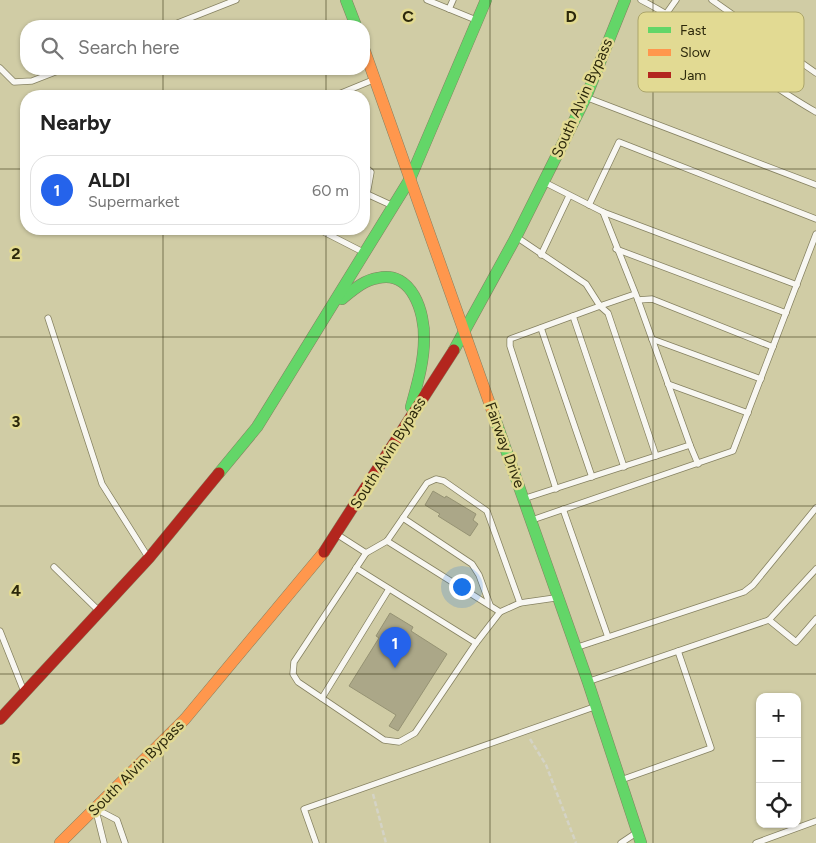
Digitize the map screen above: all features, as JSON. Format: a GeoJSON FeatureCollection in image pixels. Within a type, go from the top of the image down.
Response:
{"type":"FeatureCollection","features":[{"type":"Feature","properties":{"kind":"main road"},"geometry":{"type":"LineString","coordinates":[[346,0],[354,20]]}},
{"type":"Feature","properties":{"kind":"main road"},"geometry":{"type":"LineString","coordinates":[[0,720],[149,558],[257,427],[410,179],[486,0]]}},
{"type":"Feature","properties":{"kind":"main road","name":"South Alvin Bypass"},"geometry":{"type":"LineString","coordinates":[[60,843],[185,719],[327,549],[465,332],[516,237],[586,97],[625,0]]}},
{"type":"Feature","properties":{"kind":"main road","name":"Fairway Drive"},"geometry":{"type":"LineString","coordinates":[[370,68],[588,682],[641,843]]}},
{"type":"Feature","properties":{"kind":"main road"},"geometry":{"type":"LineString","coordinates":[[330,309],[361,284],[379,277],[394,278],[410,288],[418,300],[422,317],[423,359],[408,422]]}},
{"type":"Feature","properties":{"kind":"lane"},"geometry":{"type":"LineString","coordinates":[[185,20],[236,0]]}},
{"type":"Feature","properties":{"kind":"lane"},"geometry":{"type":"LineString","coordinates":[[427,0],[477,20]]}},
{"type":"Feature","properties":{"kind":"lane"},"geometry":{"type":"LineString","coordinates":[[449,9],[453,0]]}},
{"type":"Feature","properties":{"kind":"lane"},"geometry":{"type":"LineString","coordinates":[[641,0],[662,12]]}},
{"type":"Feature","properties":{"kind":"lane"},"geometry":{"type":"LineString","coordinates":[[667,12],[676,0]]}},
{"type":"Feature","properties":{"kind":"lane"},"geometry":{"type":"LineString","coordinates":[[712,0],[729,12]]}},
{"type":"Feature","properties":{"kind":"lane"},"geometry":{"type":"LineString","coordinates":[[804,65],[816,73]]}},
{"type":"Feature","properties":{"kind":"lane"},"geometry":{"type":"LineString","coordinates":[[0,68],[14,82],[32,81],[48,75]]}},
{"type":"Feature","properties":{"kind":"lane"},"geometry":{"type":"LineString","coordinates":[[353,90],[374,80]]}},
{"type":"Feature","properties":{"kind":"lane"},"geometry":{"type":"LineString","coordinates":[[782,92],[816,112]]}},
{"type":"Feature","properties":{"kind":"lane"},"geometry":{"type":"LineString","coordinates":[[586,97],[816,185]]}},
{"type":"Feature","properties":{"kind":"lane"},"geometry":{"type":"LineString","coordinates":[[589,205],[619,142],[816,219]]}},
{"type":"Feature","properties":{"kind":"lane"},"geometry":{"type":"LineString","coordinates":[[544,182],[602,212],[797,285]]}},
{"type":"Feature","properties":{"kind":"lane"},"geometry":{"type":"LineString","coordinates":[[541,255],[569,196]]}},
{"type":"Feature","properties":{"kind":"lane"},"geometry":{"type":"LineString","coordinates":[[370,197],[394,206]]}},
{"type":"Feature","properties":{"kind":"lane"},"geometry":{"type":"LineString","coordinates":[[602,212],[637,297],[698,464]]}},
{"type":"Feature","properties":{"kind":"lane"},"geometry":{"type":"LineString","coordinates":[[531,520],[733,452],[816,234]]}},
{"type":"Feature","properties":{"kind":"lane"},"geometry":{"type":"LineString","coordinates":[[330,235],[365,253]]}},
{"type":"Feature","properties":{"kind":"lane"},"geometry":{"type":"LineString","coordinates":[[516,237],[586,284],[600,306],[608,313],[656,456]]}},
{"type":"Feature","properties":{"kind":"lane"},"geometry":{"type":"LineString","coordinates":[[616,249],[786,313]]}},
{"type":"Feature","properties":{"kind":"lane"},"geometry":{"type":"LineString","coordinates":[[556,489],[510,346],[510,339],[600,306],[637,297],[652,299],[773,347]]}},
{"type":"Feature","properties":{"kind":"lane"},"geometry":{"type":"LineString","coordinates":[[573,316],[624,467]]}},
{"type":"Feature","properties":{"kind":"lane"},"geometry":{"type":"LineString","coordinates":[[48,318],[102,484],[149,558]]}},
{"type":"Feature","properties":{"kind":"lane"},"geometry":{"type":"LineString","coordinates":[[541,328],[592,477]]}},
{"type":"Feature","properties":{"kind":"lane"},"geometry":{"type":"LineString","coordinates":[[652,339],[761,380]]}},
{"type":"Feature","properties":{"kind":"lane"},"geometry":{"type":"LineString","coordinates":[[668,384],[748,413]]}},
{"type":"Feature","properties":{"kind":"lane"},"geometry":{"type":"LineString","coordinates":[[524,499],[690,445]]}},
{"type":"Feature","properties":{"kind":"lane"},"geometry":{"type":"LineString","coordinates":[[520,604],[488,511],[444,481],[436,479],[427,483],[387,541],[366,553],[294,662],[293,674],[298,682],[384,740],[399,742],[414,733],[476,643],[500,612],[520,604],[558,597]]}},
{"type":"Feature","properties":{"kind":"lane"},"geometry":{"type":"LineString","coordinates":[[576,648],[744,592],[754,584],[816,508]]}},
{"type":"Feature","properties":{"kind":"lane"},"geometry":{"type":"LineString","coordinates":[[563,509],[608,637]]}},
{"type":"Feature","properties":{"kind":"lane"},"geometry":{"type":"LineString","coordinates":[[403,518],[472,564],[479,574],[491,606]]}},
{"type":"Feature","properties":{"kind":"lane"},"geometry":{"type":"LineString","coordinates":[[336,534],[366,553]]}},
{"type":"Feature","properties":{"kind":"lane"},"geometry":{"type":"LineString","coordinates":[[387,541],[500,612]]}},
{"type":"Feature","properties":{"kind":"lane"},"geometry":{"type":"LineString","coordinates":[[54,567],[100,612]]}},
{"type":"Feature","properties":{"kind":"lane"},"geometry":{"type":"LineString","coordinates":[[356,568],[476,643]]}},
{"type":"Feature","properties":{"kind":"lane"},"geometry":{"type":"LineString","coordinates":[[588,682],[769,620],[816,569]]}},
{"type":"Feature","properties":{"kind":"lane"},"geometry":{"type":"LineString","coordinates":[[322,698],[389,589]]}},
{"type":"Feature","properties":{"kind":"lane"},"geometry":{"type":"LineString","coordinates":[[769,620],[796,642],[816,619]]}},
{"type":"Feature","properties":{"kind":"lane"},"geometry":{"type":"LineString","coordinates":[[0,630],[25,694]]}},
{"type":"Feature","properties":{"kind":"lane"},"geometry":{"type":"LineString","coordinates":[[621,780],[711,748],[678,651]]}},
{"type":"Feature","properties":{"kind":"lane"},"geometry":{"type":"LineString","coordinates":[[316,843],[304,809],[596,706]]}},
{"type":"Feature","properties":{"kind":"lane"},"geometry":{"type":"LineString","coordinates":[[96,809],[104,843]]}},
{"type":"Feature","properties":{"kind":"lane"},"geometry":{"type":"LineString","coordinates":[[96,809],[116,820],[125,843]]}},
{"type":"Feature","properties":{"kind":"lane"},"geometry":{"type":"LineString","coordinates":[[756,843],[816,821]]}},
{"type":"Feature","properties":{"kind":"lane"},"geometry":{"type":"LineString","coordinates":[[621,843],[637,832]]}},
{"type":"Feature","properties":{"kind":"path"},"geometry":{"type":"LineString","coordinates":[[525,731],[546,765],[576,843]]}},
{"type":"Feature","properties":{"kind":"path"},"geometry":{"type":"LineString","coordinates":[[370,786],[386,843]]}},
{"type":"Feature","properties":{"kind":"building"},"geometry":{"type":"Polygon","coordinates":[[[433,491],[445,498],[446,496],[476,514],[473,520],[478,524],[470,536],[438,516],[440,514],[425,505],[433,491]]]}},
{"type":"Feature","properties":{"kind":"building"},"geometry":{"type":"Polygon","coordinates":[[[390,613],[413,627],[411,631],[447,654],[398,731],[389,726],[396,715],[349,686],[379,638],[376,636],[390,613]]]}},
{"type":"Feature","properties":{"kind":"traffic: fast"},"geometry":{"type":"LineString","coordinates":[[346,0],[354,20]]}},
{"type":"Feature","properties":{"kind":"traffic: fast"},"geometry":{"type":"LineString","coordinates":[[219,473],[257,427],[410,179],[486,0]]}},
{"type":"Feature","properties":{"kind":"traffic: fast"},"geometry":{"type":"LineString","coordinates":[[454,350],[516,237],[586,97],[625,0]]}},
{"type":"Feature","properties":{"kind":"traffic: fast"},"geometry":{"type":"LineString","coordinates":[[342,299],[368,281],[390,277],[400,280],[414,296],[422,317],[424,348],[411,407]]}},
{"type":"Feature","properties":{"kind":"traffic: fast"},"geometry":{"type":"LineString","coordinates":[[493,413],[588,682],[641,843]]}},
{"type":"Feature","properties":{"kind":"traffic: slow"},"geometry":{"type":"LineString","coordinates":[[370,66],[493,413]]}},
{"type":"Feature","properties":{"kind":"traffic: slow"},"geometry":{"type":"LineString","coordinates":[[60,843],[185,719],[324,552]]}},
{"type":"Feature","properties":{"kind":"traffic: jam"},"geometry":{"type":"LineString","coordinates":[[324,552],[454,350]]}},
{"type":"Feature","properties":{"kind":"traffic: jam"},"geometry":{"type":"LineString","coordinates":[[0,719],[149,558],[219,473]]}},
{"type":"Feature","properties":{"kind":"place","name":"ALDI"},"geometry":{"type":"Point","coordinates":[395,668]}}]}
